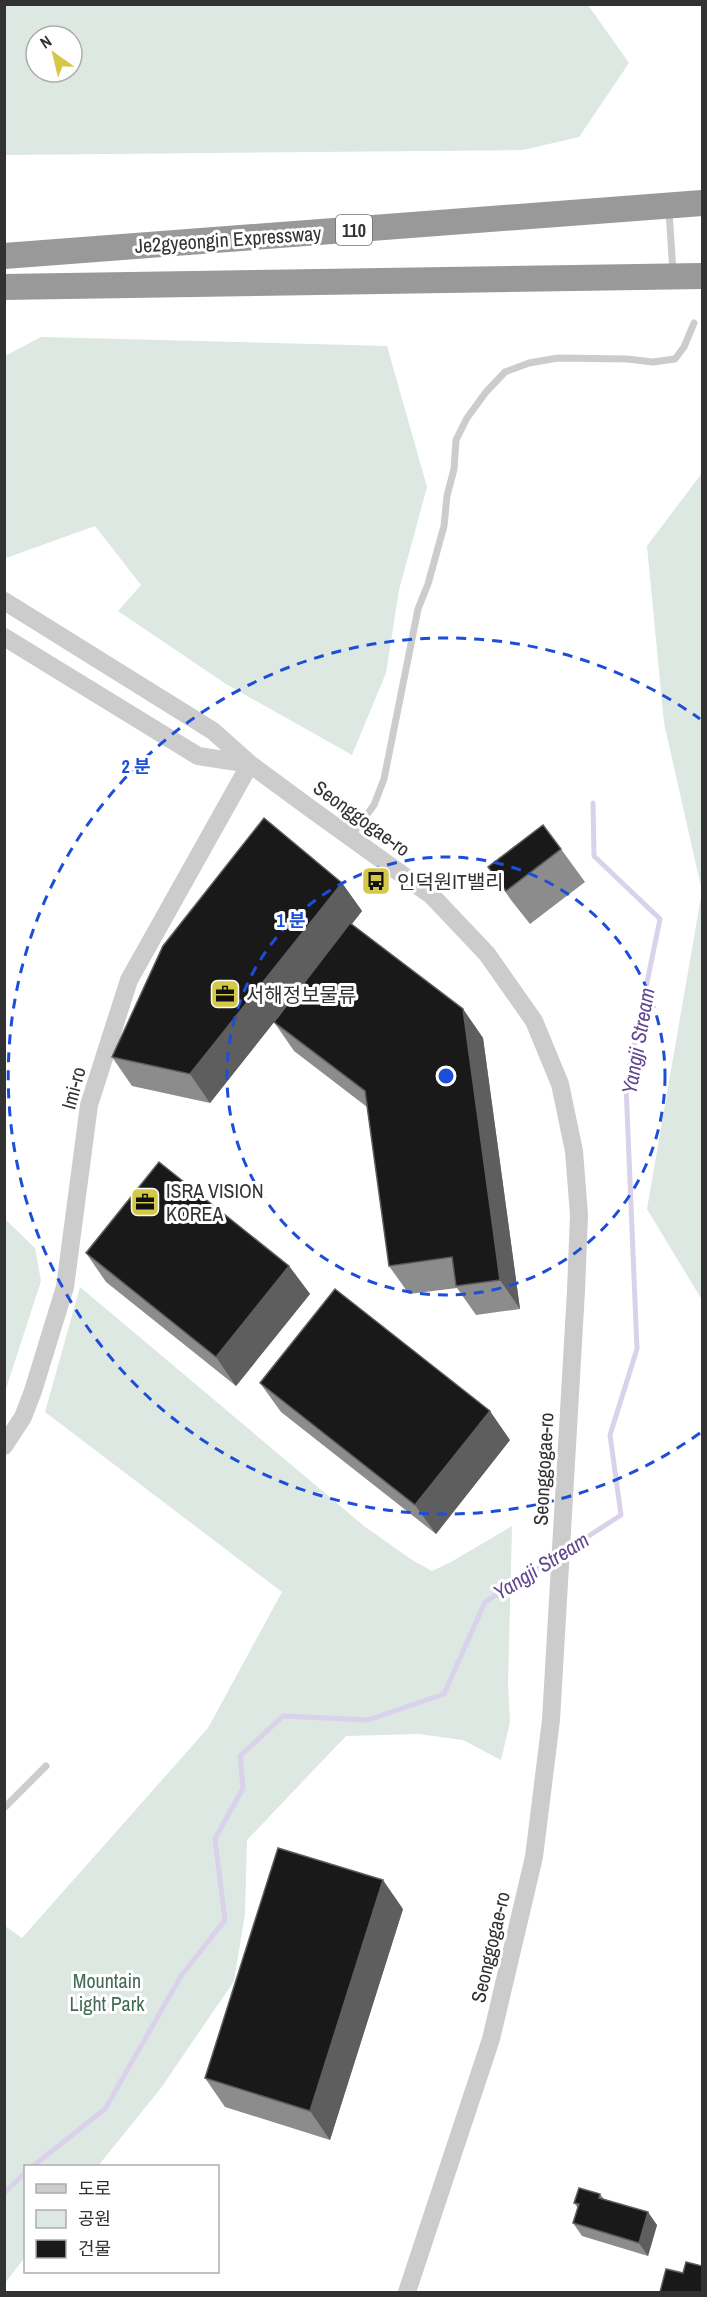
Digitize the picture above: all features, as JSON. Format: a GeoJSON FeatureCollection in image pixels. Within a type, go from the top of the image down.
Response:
{"type":"FeatureCollection","features":[{"type":"Feature","properties":{"kind":"highway","name":"Je2gyeongin Expressway"},"geometry":{"type":"LineString","coordinates":[[4,256],[702,203]]}},
{"type":"Feature","properties":{"kind":"highway","name":"Je2gyeongin Expressway"},"geometry":{"type":"LineString","coordinates":[[4,287],[702,276]]}},
{"type":"Feature","properties":{"kind":"street","name":"Seonggogae-ro"},"geometry":{"type":"LineString","coordinates":[[7,601],[213,731],[250,764],[432,897],[487,954],[534,1021],[560,1084],[574,1151],[579,1215],[551,1720],[534,1857],[491,2039],[406,2292]]}},
{"type":"Feature","properties":{"kind":"street","name":"Seonggogae-ro"},"geometry":{"type":"LineString","coordinates":[[4,637],[198,756],[250,764]]}},
{"type":"Feature","properties":{"kind":"street","name":"Imi-ro"},"geometry":{"type":"LineString","coordinates":[[4,1446],[23,1417],[33,1391],[65,1287],[89,1105],[129,980],[250,764]]}},
{"type":"Feature","properties":{"kind":"lane"},"geometry":{"type":"LineString","coordinates":[[669,205],[673,276]]}},
{"type":"Feature","properties":{"kind":"lane"},"geometry":{"type":"LineString","coordinates":[[350,837],[374,805],[384,779],[388,748],[402,695],[418,609],[428,584],[444,526],[447,496],[454,469],[456,440],[467,418],[486,392],[505,372],[529,363],[558,358],[627,359],[653,362],[675,359],[684,347],[694,323]]}},
{"type":"Feature","properties":{"kind":"lane"},"geometry":{"type":"LineString","coordinates":[[4,1808],[46,1766]]}},
{"type":"Feature","properties":{"kind":"green space"},"geometry":{"type":"Polygon","coordinates":[[[4,5],[588,5],[629,63],[579,137],[523,150],[5,155],[4,5]]]}},
{"type":"Feature","properties":{"kind":"green space"},"geometry":{"type":"Polygon","coordinates":[[[41,337],[387,346],[427,487],[399,590],[386,673],[352,755],[226,684],[118,611],[141,585],[95,526],[6,558],[5,356],[41,337]]]}},
{"type":"Feature","properties":{"kind":"green space"},"geometry":{"type":"Polygon","coordinates":[[[702,473],[702,891],[664,723],[647,546],[702,473]]]}},
{"type":"Feature","properties":{"kind":"green space"},"geometry":{"type":"Polygon","coordinates":[[[702,891],[702,1300],[647,1209],[702,891]]]}},
{"type":"Feature","properties":{"kind":"green space"},"geometry":{"type":"Polygon","coordinates":[[[5,1219],[35,1248],[41,1281],[5,1392],[5,1219]]]}},
{"type":"Feature","properties":{"kind":"green space","name":"Mountain Light Park"},"geometry":{"type":"Polygon","coordinates":[[[80,1287],[364,1526],[412,1560],[432,1571],[512,1526],[508,1684],[510,1722],[501,1760],[463,1740],[419,1734],[346,1736],[247,1840],[245,1914],[234,1981],[161,2088],[99,2165],[24,2165],[24,2258],[5,2283],[5,1926],[22,1938],[208,1728],[282,1592],[45,1412],[80,1287]]]}},
{"type":"Feature","properties":{"kind":"building"},"geometry":{"type":"Polygon","coordinates":[[[264,818],[342,883],[190,1074],[112,1057],[163,946],[264,818]]]}},
{"type":"Feature","properties":{"kind":"building"},"geometry":{"type":"Polygon","coordinates":[[[543,825],[561,849],[506,891],[488,867],[543,825]]]}},
{"type":"Feature","properties":{"kind":"building"},"geometry":{"type":"Polygon","coordinates":[[[350,923],[463,1009],[500,1280],[456,1286],[452,1257],[389,1266],[365,1091],[274,1022],[350,923]]]}},
{"type":"Feature","properties":{"kind":"building"},"geometry":{"type":"Polygon","coordinates":[[[159,1162],[289,1266],[216,1357],[86,1253],[159,1162]]]}},
{"type":"Feature","properties":{"kind":"building"},"geometry":{"type":"Polygon","coordinates":[[[335,1289],[490,1411],[415,1505],[260,1383],[335,1289]]]}},
{"type":"Feature","properties":{"kind":"building"},"geometry":{"type":"Polygon","coordinates":[[[278,1848],[383,1880],[310,2111],[205,2078],[278,1848]]]}},
{"type":"Feature","properties":{"kind":"building"},"geometry":{"type":"Polygon","coordinates":[[[579,2188],[600,2194],[599,2198],[648,2212],[639,2243],[573,2223],[579,2204],[574,2203],[579,2188]]]}},
{"type":"Feature","properties":{"kind":"building"},"geometry":{"type":"Polygon","coordinates":[[[686,2262],[702,2266],[702,2292],[660,2292],[666,2269],[683,2273],[686,2262]]]}},
{"type":"Feature","properties":{"kind":"waterway","name":"Yangji Stream"},"geometry":{"type":"LineString","coordinates":[[564,1552],[621,1515],[610,1435],[637,1349],[626,1085],[660,919],[594,856],[593,803]]}},
{"type":"Feature","properties":{"kind":"waterway","name":"Yangji Stream"},"geometry":{"type":"LineString","coordinates":[[34,2165],[105,2109],[181,1976],[225,1920],[215,1839],[243,1788],[240,1756],[283,1716],[368,1720],[444,1694],[485,1602],[556,1557]]}},
{"type":"Feature","properties":{"kind":"waterway","name":"Yangji Stream"},"geometry":{"type":"LineString","coordinates":[[4,2193],[24,2174]]}},
{"type":"Feature","properties":{"kind":"place","name":"인덕원IT밸리"},"geometry":{"type":"Point","coordinates":[376,881]}},
{"type":"Feature","properties":{"kind":"place","name":"서해정보물류"},"geometry":{"type":"Point","coordinates":[225,994]}},
{"type":"Feature","properties":{"kind":"place","name":"ISRA VISION KOREA"},"geometry":{"type":"Point","coordinates":[145,1202]}}]}
